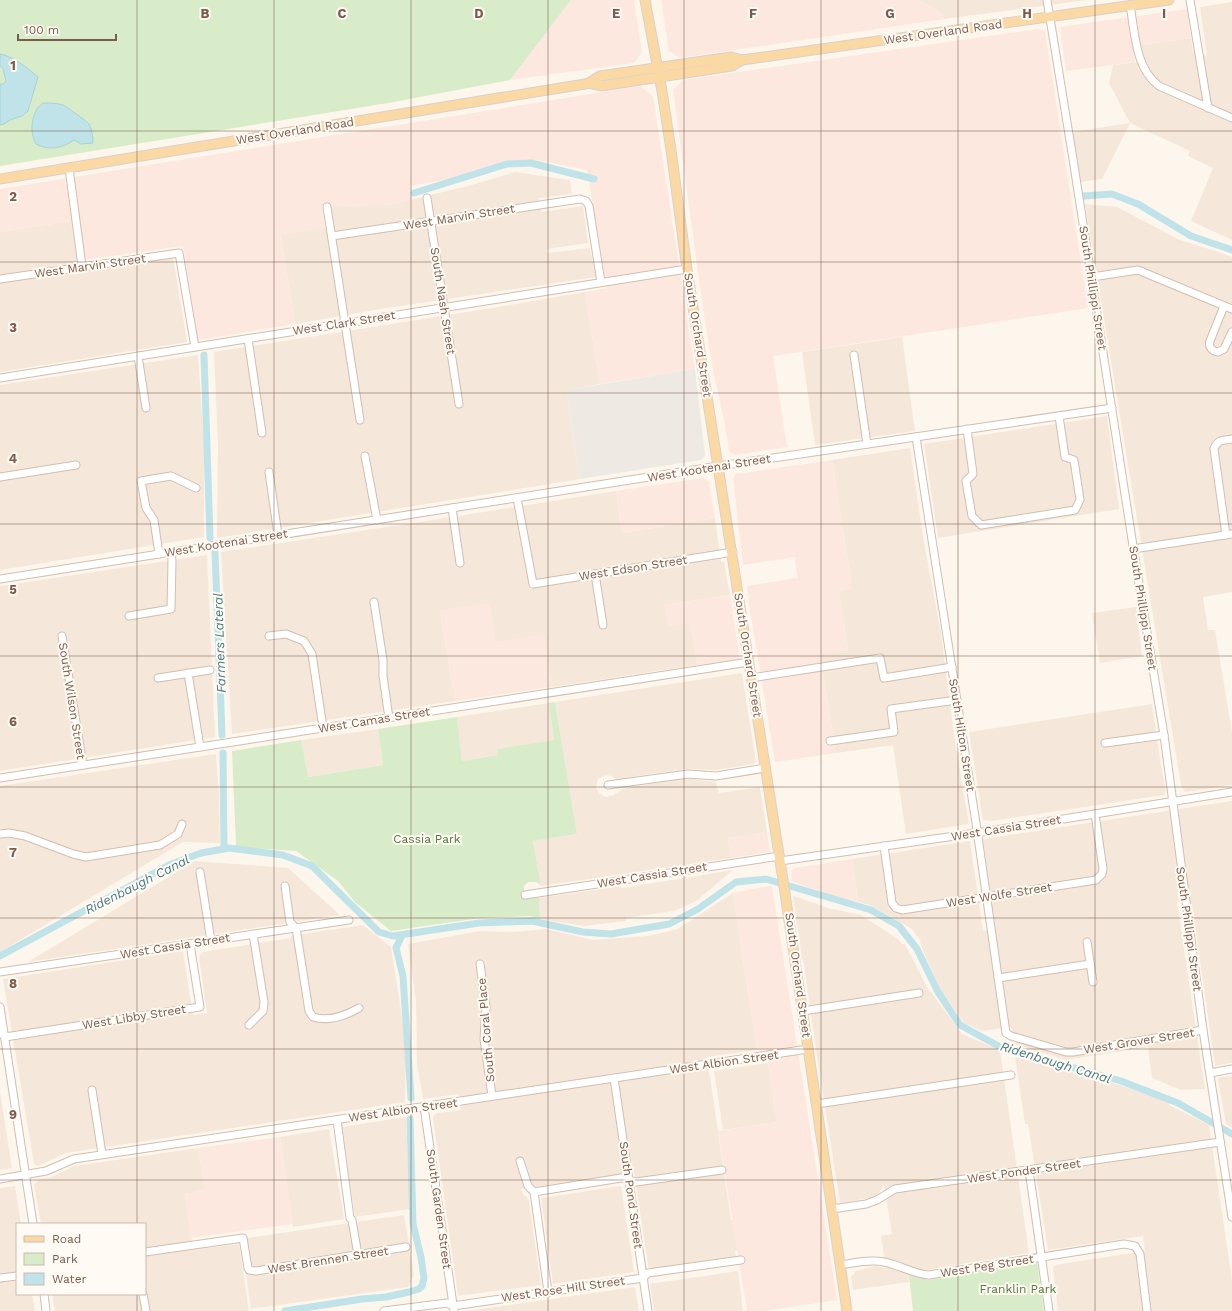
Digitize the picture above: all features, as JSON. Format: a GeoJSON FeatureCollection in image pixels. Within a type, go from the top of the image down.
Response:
{"type":"FeatureCollection","features":[{"type":"Feature","properties":{"kind":"main road","name":"South Orchard Street"},"geometry":{"type":"LineString","coordinates":[[645,0],[659,72],[687,269],[780,858],[847,1311]]}},
{"type":"Feature","properties":{"kind":"main road","name":"West Overland Road"},"geometry":{"type":"LineString","coordinates":[[0,179],[589,83],[602,86],[659,72],[732,66],[742,60],[1169,0]]}},
{"type":"Feature","properties":{"kind":"street","name":"South Phillippi Street"},"geometry":{"type":"LineString","coordinates":[[1048,0],[1133,549],[1164,735],[1203,1030],[1232,1217]]}},
{"type":"Feature","properties":{"kind":"street"},"geometry":{"type":"LineString","coordinates":[[1190,0],[1208,108]]}},
{"type":"Feature","properties":{"kind":"street"},"geometry":{"type":"LineString","coordinates":[[1130,6],[1140,62],[1152,81],[1159,86],[1232,118]]}},
{"type":"Feature","properties":{"kind":"street"},"geometry":{"type":"LineString","coordinates":[[69,168],[82,266]]}},
{"type":"Feature","properties":{"kind":"street","name":"South Nash Street"},"geometry":{"type":"LineString","coordinates":[[427,198],[459,404]]}},
{"type":"Feature","properties":{"kind":"street","name":"West Marvin Street"},"geometry":{"type":"LineString","coordinates":[[332,236],[580,199],[586,201],[589,206],[601,282]]}},
{"type":"Feature","properties":{"kind":"street"},"geometry":{"type":"LineString","coordinates":[[327,207],[360,420]]}},
{"type":"Feature","properties":{"kind":"street","name":"West Marvin Street"},"geometry":{"type":"LineString","coordinates":[[0,279],[179,253],[195,347]]}},
{"type":"Feature","properties":{"kind":"street","name":"West Clark Street"},"geometry":{"type":"LineString","coordinates":[[0,378],[687,269]]}},
{"type":"Feature","properties":{"kind":"street"},"geometry":{"type":"LineString","coordinates":[[1092,277],[1138,270],[1232,309]]}},
{"type":"Feature","properties":{"kind":"street"},"geometry":{"type":"LineString","coordinates":[[1224,306],[1210,341],[1209,346],[1211,349],[1218,352],[1224,349],[1232,332]]}},
{"type":"Feature","properties":{"kind":"street"},"geometry":{"type":"LineString","coordinates":[[248,339],[262,433]]}},
{"type":"Feature","properties":{"kind":"street"},"geometry":{"type":"LineString","coordinates":[[854,355],[867,444]]}},
{"type":"Feature","properties":{"kind":"street"},"geometry":{"type":"LineString","coordinates":[[138,356],[146,408]]}},
{"type":"Feature","properties":{"kind":"street","name":"West Kootenai Street"},"geometry":{"type":"LineString","coordinates":[[0,579],[719,466],[1112,408]]}},
{"type":"Feature","properties":{"kind":"street"},"geometry":{"type":"LineString","coordinates":[[967,429],[973,474],[966,481],[972,516],[981,525],[1075,510],[1080,500],[1074,460],[1066,457],[1059,416]]}},
{"type":"Feature","properties":{"kind":"street","name":"South Hilton Street"},"geometry":{"type":"LineString","coordinates":[[916,437],[957,700],[1006,1033]]}},
{"type":"Feature","properties":{"kind":"street"},"geometry":{"type":"LineString","coordinates":[[1133,549],[1229,535],[1214,449],[1216,444],[1220,441],[1232,439]]}},
{"type":"Feature","properties":{"kind":"street"},"geometry":{"type":"LineString","coordinates":[[365,456],[377,520]]}},
{"type":"Feature","properties":{"kind":"street"},"geometry":{"type":"LineString","coordinates":[[0,477],[76,465]]}},
{"type":"Feature","properties":{"kind":"street"},"geometry":{"type":"LineString","coordinates":[[269,472],[278,535]]}},
{"type":"Feature","properties":{"kind":"street"},"geometry":{"type":"LineString","coordinates":[[159,554],[154,520],[146,508],[141,481],[172,476],[196,488]]}},
{"type":"Feature","properties":{"kind":"street","name":"West Edson Street"},"geometry":{"type":"LineString","coordinates":[[517,498],[533,584],[732,552]]}},
{"type":"Feature","properties":{"kind":"street"},"geometry":{"type":"LineString","coordinates":[[452,508],[460,563]]}},
{"type":"Feature","properties":{"kind":"street"},"geometry":{"type":"LineString","coordinates":[[129,616],[171,609],[171,552]]}},
{"type":"Feature","properties":{"kind":"street"},"geometry":{"type":"LineString","coordinates":[[595,574],[603,625]]}},
{"type":"Feature","properties":{"kind":"street"},"geometry":{"type":"LineString","coordinates":[[374,602],[383,660],[383,676],[389,718]]}},
{"type":"Feature","properties":{"kind":"street"},"geometry":{"type":"LineString","coordinates":[[269,636],[286,634],[304,641],[312,654],[324,728]]}},
{"type":"Feature","properties":{"kind":"street","name":"South Wilson Street"},"geometry":{"type":"LineString","coordinates":[[62,636],[83,765]]}},
{"type":"Feature","properties":{"kind":"street"},"geometry":{"type":"LineString","coordinates":[[751,678],[880,658],[884,678],[952,667]]}},
{"type":"Feature","properties":{"kind":"street","name":"West Camas Street"},"geometry":{"type":"LineString","coordinates":[[0,778],[199,744],[324,728],[749,662]]}},
{"type":"Feature","properties":{"kind":"street"},"geometry":{"type":"LineString","coordinates":[[158,678],[210,670]]}},
{"type":"Feature","properties":{"kind":"street"},"geometry":{"type":"LineString","coordinates":[[188,673],[199,744]]}},
{"type":"Feature","properties":{"kind":"street"},"geometry":{"type":"LineString","coordinates":[[830,741],[894,732],[891,709],[957,700]]}},
{"type":"Feature","properties":{"kind":"street"},"geometry":{"type":"LineString","coordinates":[[1105,744],[1164,735]]}},
{"type":"Feature","properties":{"kind":"street"},"geometry":{"type":"LineString","coordinates":[[608,785],[688,774],[716,776],[766,768]]}},
{"type":"Feature","properties":{"kind":"street","name":"West Cassia Street"},"geometry":{"type":"LineString","coordinates":[[525,895],[780,858],[884,846],[976,833],[1232,792]]}},
{"type":"Feature","properties":{"kind":"street","name":"West Wolfe Street"},"geometry":{"type":"LineString","coordinates":[[884,846],[892,902],[896,908],[902,910],[1096,880],[1102,874],[1103,868],[1095,814]]}},
{"type":"Feature","properties":{"kind":"street"},"geometry":{"type":"LineString","coordinates":[[0,834],[9,833],[25,836],[73,854],[86,857],[160,845],[178,834],[182,824]]}},
{"type":"Feature","properties":{"kind":"street"},"geometry":{"type":"LineString","coordinates":[[200,872],[211,941]]}},
{"type":"Feature","properties":{"kind":"street"},"geometry":{"type":"LineString","coordinates":[[284,886],[290,922],[296,928],[309,1011],[313,1017],[320,1019],[345,1016],[359,1008]]}},
{"type":"Feature","properties":{"kind":"street","name":"West Cassia Street"},"geometry":{"type":"LineString","coordinates":[[0,972],[349,920]]}},
{"type":"Feature","properties":{"kind":"street"},"geometry":{"type":"LineString","coordinates":[[249,1025],[263,1011],[264,1002],[253,934]]}},
{"type":"Feature","properties":{"kind":"street"},"geometry":{"type":"LineString","coordinates":[[1087,942],[1093,982]]}},
{"type":"Feature","properties":{"kind":"street","name":"West Libby Street"},"geometry":{"type":"LineString","coordinates":[[2,1035],[200,1007],[190,944]]}},
{"type":"Feature","properties":{"kind":"street","name":"South Coral Place"},"geometry":{"type":"LineString","coordinates":[[480,964],[486,1007],[484,1039],[492,1096]]}},
{"type":"Feature","properties":{"kind":"street"},"geometry":{"type":"LineString","coordinates":[[998,978],[1090,964]]}},
{"type":"Feature","properties":{"kind":"street"},"geometry":{"type":"LineString","coordinates":[[803,1011],[919,993]]}},
{"type":"Feature","properties":{"kind":"street"},"geometry":{"type":"LineString","coordinates":[[0,1007],[2,1035],[33,1223]]}},
{"type":"Feature","properties":{"kind":"street","name":"West Grover Street"},"geometry":{"type":"LineString","coordinates":[[1006,1033],[1011,1036],[1066,1052],[1073,1052],[1203,1030]]}},
{"type":"Feature","properties":{"kind":"street","name":"West Albion Street"},"geometry":{"type":"LineString","coordinates":[[0,1179],[46,1171],[74,1159],[102,1154],[808,1049]]}},
{"type":"Feature","properties":{"kind":"street"},"geometry":{"type":"LineString","coordinates":[[1210,1073],[1232,1069]]}},
{"type":"Feature","properties":{"kind":"street"},"geometry":{"type":"LineString","coordinates":[[817,1104],[1011,1075]]}},
{"type":"Feature","properties":{"kind":"street","name":"South Pond Street"},"geometry":{"type":"LineString","coordinates":[[614,1078],[648,1311]]}},
{"type":"Feature","properties":{"kind":"street"},"geometry":{"type":"LineString","coordinates":[[92,1090],[102,1154]]}},
{"type":"Feature","properties":{"kind":"street","name":"South Garden Street"},"geometry":{"type":"LineString","coordinates":[[424,1107],[454,1308]]}},
{"type":"Feature","properties":{"kind":"street"},"geometry":{"type":"LineString","coordinates":[[337,1120],[350,1218],[352,1220],[358,1255]]}},
{"type":"Feature","properties":{"kind":"street","name":"West Ponder Street"},"geometry":{"type":"LineString","coordinates":[[832,1209],[866,1204],[877,1200],[895,1189],[1220,1142]]}},
{"type":"Feature","properties":{"kind":"street"},"geometry":{"type":"LineString","coordinates":[[520,1161],[528,1186],[534,1192],[548,1292]]}},
{"type":"Feature","properties":{"kind":"street"},"geometry":{"type":"LineString","coordinates":[[534,1192],[621,1178],[636,1182],[722,1170]]}},
{"type":"Feature","properties":{"kind":"street"},"geometry":{"type":"LineString","coordinates":[[1029,1170],[1049,1311]]}},
{"type":"Feature","properties":{"kind":"street","name":"West Brennen Street"},"geometry":{"type":"LineString","coordinates":[[146,1252],[243,1238],[247,1265],[250,1270],[256,1271],[406,1247]]}},
{"type":"Feature","properties":{"kind":"street","name":"West Peg Street"},"geometry":{"type":"LineString","coordinates":[[840,1265],[870,1261],[884,1262],[917,1273],[929,1275],[1124,1244],[1135,1246],[1140,1254],[1147,1311]]}},
{"type":"Feature","properties":{"kind":"street","name":"West Rose Hill Street"},"geometry":{"type":"LineString","coordinates":[[384,1311],[447,1303],[454,1308],[643,1278],[648,1273],[741,1260]]}},
{"type":"Feature","properties":{"kind":"street"},"geometry":{"type":"LineString","coordinates":[[0,1278],[16,1276]]}},
{"type":"Feature","properties":{"kind":"street"},"geometry":{"type":"LineString","coordinates":[[44,1295],[46,1311]]}},
{"type":"Feature","properties":{"kind":"street"},"geometry":{"type":"LineString","coordinates":[[143,1295],[146,1311]]}},
{"type":"Feature","properties":{"kind":"shaded area"},"geometry":{"type":"Polygon","coordinates":[[[571,0],[634,0],[642,52],[634,63],[510,80],[571,0]]]}},
{"type":"Feature","properties":{"kind":"shaded area"},"geometry":{"type":"Polygon","coordinates":[[[661,0],[919,0],[942,14],[944,19],[680,58],[669,51],[661,0]]]}},
{"type":"Feature","properties":{"kind":"shaded area"},"geometry":{"type":"Polygon","coordinates":[[[919,0],[1087,0],[944,19],[942,14],[919,0]]]}},
{"type":"Feature","properties":{"kind":"shaded area"},"geometry":{"type":"Polygon","coordinates":[[[1232,2],[1232,240],[1191,221],[1213,168],[1188,156],[1190,151],[1130,123],[1109,83],[1113,65],[1145,61],[1141,45],[1191,38],[1193,52],[1207,56],[1200,7],[1232,2]]]}},
{"type":"Feature","properties":{"kind":"shaded area"},"geometry":{"type":"Polygon","coordinates":[[[1187,9],[1191,38],[1133,46],[1135,62],[1066,71],[1060,27],[1187,9]]]}},
{"type":"Feature","properties":{"kind":"shaded area"},"geometry":{"type":"Polygon","coordinates":[[[1038,29],[1045,31],[1088,308],[773,356],[787,447],[735,455],[729,451],[704,316],[673,90],[683,80],[1038,29]]]}},
{"type":"Feature","properties":{"kind":"shaded area"},"geometry":{"type":"Polygon","coordinates":[[[640,86],[653,96],[695,369],[600,384],[585,292],[607,288],[587,170],[536,160],[505,161],[461,177],[410,186],[412,200],[388,205],[322,206],[325,228],[280,235],[295,324],[198,340],[183,246],[77,261],[71,221],[0,232],[0,189],[640,86]]]}},
{"type":"Feature","properties":{"kind":"shaded area"},"geometry":{"type":"Polygon","coordinates":[[[1130,123],[1102,179],[1081,182],[1073,132],[1130,123]]]}},
{"type":"Feature","properties":{"kind":"shaded area"},"geometry":{"type":"Polygon","coordinates":[[[515,172],[570,180],[572,194],[539,198],[541,212],[583,206],[588,243],[547,249],[547,253],[590,248],[596,277],[387,308],[295,324],[280,234],[334,226],[331,206],[388,205],[472,185],[515,172]]]}},
{"type":"Feature","properties":{"kind":"shaded area"},"geometry":{"type":"Polygon","coordinates":[[[1085,204],[1117,207],[1180,240],[1232,257],[1232,592],[1203,597],[1208,630],[1215,630],[1232,732],[1232,785],[1185,792],[1181,785],[1085,204]]]}},
{"type":"Feature","properties":{"kind":"shaded area"},"geometry":{"type":"Polygon","coordinates":[[[71,221],[80,272],[173,257],[187,342],[0,372],[0,232],[71,221]]]}},
{"type":"Feature","properties":{"kind":"shaded area"},"geometry":{"type":"Polygon","coordinates":[[[585,292],[600,384],[566,390],[580,479],[217,538],[218,444],[214,352],[585,292]]]}},
{"type":"Feature","properties":{"kind":"shaded area"},"geometry":{"type":"Polygon","coordinates":[[[902,337],[915,431],[815,445],[802,352],[902,337]]]}},
{"type":"Feature","properties":{"kind":"shaded area"},"geometry":{"type":"Polygon","coordinates":[[[198,355],[204,446],[204,537],[0,570],[0,385],[198,355]]]}},
{"type":"Feature","properties":{"kind":"shaded area"},"geometry":{"type":"Polygon","coordinates":[[[695,369],[705,455],[701,460],[580,479],[566,390],[695,369]]]}},
{"type":"Feature","properties":{"kind":"shaded area"},"geometry":{"type":"Polygon","coordinates":[[[1107,416],[1119,509],[938,538],[924,444],[1107,416]]]}},
{"type":"Feature","properties":{"kind":"shaded area"},"geometry":{"type":"Polygon","coordinates":[[[910,448],[923,537],[941,633],[954,735],[969,824],[906,834],[893,745],[836,753],[820,654],[848,650],[839,591],[852,588],[832,460],[910,448]]]}},
{"type":"Feature","properties":{"kind":"shaded area"},"geometry":{"type":"Polygon","coordinates":[[[832,460],[852,588],[839,591],[848,650],[820,655],[836,753],[775,762],[747,586],[797,578],[795,557],[743,565],[733,478],[736,474],[832,460]]]}},
{"type":"Feature","properties":{"kind":"shaded area"},"geometry":{"type":"Polygon","coordinates":[[[703,478],[709,482],[715,518],[622,533],[616,491],[703,478]]]}},
{"type":"Feature","properties":{"kind":"shaded area"},"geometry":{"type":"Polygon","coordinates":[[[616,491],[622,533],[715,518],[721,562],[724,562],[730,595],[664,605],[691,623],[697,665],[552,687],[544,635],[496,642],[440,611],[455,701],[232,734],[221,552],[616,491]]]}},
{"type":"Feature","properties":{"kind":"shaded area"},"geometry":{"type":"Polygon","coordinates":[[[207,555],[215,737],[0,771],[0,586],[207,555]]]}},
{"type":"Feature","properties":{"kind":"shaded area"},"geometry":{"type":"Polygon","coordinates":[[[730,595],[740,659],[697,665],[691,623],[668,626],[664,605],[730,595]]]}},
{"type":"Feature","properties":{"kind":"shaded area"},"geometry":{"type":"Polygon","coordinates":[[[490,603],[496,642],[544,634],[552,687],[455,701],[440,610],[490,603]]]}},
{"type":"Feature","properties":{"kind":"shaded area"},"geometry":{"type":"Polygon","coordinates":[[[1136,607],[1142,656],[1100,663],[1092,613],[1136,607]]]}},
{"type":"Feature","properties":{"kind":"shaded area"},"geometry":{"type":"Polygon","coordinates":[[[742,673],[756,762],[753,764],[716,770],[685,769],[616,779],[606,775],[598,779],[596,787],[600,794],[606,797],[614,795],[622,789],[685,778],[716,782],[719,793],[760,787],[767,832],[728,838],[731,858],[541,886],[533,841],[577,834],[555,702],[742,673]]]}},
{"type":"Feature","properties":{"kind":"shaded area"},"geometry":{"type":"Polygon","coordinates":[[[549,703],[554,740],[498,749],[498,755],[462,761],[457,717],[549,703]]]}},
{"type":"Feature","properties":{"kind":"shaded area"},"geometry":{"type":"Polygon","coordinates":[[[1152,704],[1166,791],[1164,795],[992,821],[983,820],[969,732],[1152,704]]]}},
{"type":"Feature","properties":{"kind":"shaded area"},"geometry":{"type":"Polygon","coordinates":[[[378,729],[383,765],[307,777],[301,740],[378,729]]]}},
{"type":"Feature","properties":{"kind":"shaded area"},"geometry":{"type":"Polygon","coordinates":[[[216,754],[220,843],[183,842],[0,952],[0,786],[216,754]]]}},
{"type":"Feature","properties":{"kind":"shaded area"},"geometry":{"type":"Polygon","coordinates":[[[1232,801],[1232,1063],[1215,1066],[1192,904],[1177,902],[1205,1089],[1181,1090],[1152,1078],[1148,1047],[1066,1060],[1014,1044],[1011,1027],[982,1031],[964,1023],[940,989],[921,946],[920,940],[912,929],[870,905],[858,902],[852,859],[970,841],[983,931],[995,929],[983,839],[1232,801]]]}},
{"type":"Feature","properties":{"kind":"shaded area"},"geometry":{"type":"Polygon","coordinates":[[[767,832],[770,852],[731,858],[728,838],[767,832]]]}},
{"type":"Feature","properties":{"kind":"shaded area"},"geometry":{"type":"Polygon","coordinates":[[[852,859],[858,902],[830,896],[792,881],[791,871],[795,868],[852,859]]]}},
{"type":"Feature","properties":{"kind":"shaded area"},"geometry":{"type":"Polygon","coordinates":[[[195,861],[288,868],[340,915],[28,962],[195,861]]]}},
{"type":"Feature","properties":{"kind":"shaded area"},"geometry":{"type":"Polygon","coordinates":[[[733,870],[696,901],[674,911],[626,918],[626,921],[584,926],[540,919],[539,898],[621,886],[622,888],[733,870]]]}},
{"type":"Feature","properties":{"kind":"shaded area"},"geometry":{"type":"Polygon","coordinates":[[[772,886],[837,1300],[764,1311],[747,1311],[718,1131],[777,1122],[766,1049],[757,1050],[733,893],[772,886]]]}},
{"type":"Feature","properties":{"kind":"shaded area"},"geometry":{"type":"Polygon","coordinates":[[[733,893],[757,1050],[707,1057],[731,1220],[733,1220],[738,1250],[735,1251],[736,1258],[649,1271],[634,1172],[521,1189],[529,1202],[541,1285],[458,1296],[433,1118],[437,1113],[461,1110],[459,1094],[423,1099],[417,1064],[416,1000],[408,944],[480,931],[513,932],[546,929],[593,940],[648,936],[678,929],[733,893]]]}},
{"type":"Feature","properties":{"kind":"shaded area"},"geometry":{"type":"Polygon","coordinates":[[[793,896],[828,908],[861,915],[898,939],[902,944],[905,944],[927,987],[962,1034],[1000,1050],[1029,1253],[926,1270],[908,1266],[909,1282],[853,1290],[851,1277],[856,1271],[875,1266],[886,1268],[881,1236],[892,1234],[884,1185],[876,1197],[840,1203],[793,896]]]}},
{"type":"Feature","properties":{"kind":"shaded area"},"geometry":{"type":"Polygon","coordinates":[[[363,925],[391,947],[406,1042],[405,1102],[66,1153],[38,1166],[34,1164],[3,979],[183,951],[193,1015],[207,1013],[199,957],[202,952],[363,925]]]}},
{"type":"Feature","properties":{"kind":"shaded area"},"geometry":{"type":"Polygon","coordinates":[[[1015,1057],[1120,1085],[1169,1102],[1169,1105],[1209,1125],[1232,1280],[1232,1311],[1058,1311],[1053,1268],[1055,1265],[1145,1251],[1143,1236],[1048,1250],[1028,1124],[1025,1124],[1015,1057]]]}},
{"type":"Feature","properties":{"kind":"shaded area"},"geometry":{"type":"Polygon","coordinates":[[[768,1063],[777,1122],[723,1130],[714,1071],[768,1063]]]}},
{"type":"Feature","properties":{"kind":"shaded area"},"geometry":{"type":"Polygon","coordinates":[[[1232,1076],[1232,1128],[1226,1124],[1218,1079],[1220,1077],[1232,1076]]]}},
{"type":"Feature","properties":{"kind":"shaded area"},"geometry":{"type":"Polygon","coordinates":[[[0,1092],[12,1168],[0,1170],[0,1092]]]}},
{"type":"Feature","properties":{"kind":"shaded area"},"geometry":{"type":"Polygon","coordinates":[[[406,1117],[410,1209],[355,1217],[342,1127],[406,1117]]]}},
{"type":"Feature","properties":{"kind":"shaded area"},"geometry":{"type":"Polygon","coordinates":[[[329,1129],[344,1219],[293,1227],[280,1137],[329,1129]]]}},
{"type":"Feature","properties":{"kind":"shaded area"},"geometry":{"type":"Polygon","coordinates":[[[280,1137],[293,1224],[191,1238],[185,1194],[205,1190],[198,1148],[280,1137]]]}},
{"type":"Feature","properties":{"kind":"shaded area"},"geometry":{"type":"Polygon","coordinates":[[[198,1148],[205,1190],[185,1194],[193,1250],[239,1244],[249,1311],[55,1311],[52,1295],[146,1295],[146,1223],[41,1223],[34,1185],[38,1180],[52,1177],[74,1166],[198,1148]]]}},
{"type":"Feature","properties":{"kind":"shaded area"},"geometry":{"type":"Polygon","coordinates":[[[15,1186],[21,1223],[16,1223],[16,1295],[32,1295],[35,1311],[0,1311],[0,1188],[15,1186]]]}},
{"type":"Feature","properties":{"kind":"shaded area"},"geometry":{"type":"Polygon","coordinates":[[[621,1186],[634,1272],[553,1284],[541,1198],[621,1186]]]}},
{"type":"Feature","properties":{"kind":"shaded area"},"geometry":{"type":"Polygon","coordinates":[[[404,1215],[414,1275],[408,1287],[251,1309],[241,1239],[404,1215]]]}},
{"type":"Feature","properties":{"kind":"shaded area"},"geometry":{"type":"Polygon","coordinates":[[[738,1271],[743,1311],[654,1311],[650,1284],[738,1271]]]}},
{"type":"Feature","properties":{"kind":"shaded area"},"geometry":{"type":"Polygon","coordinates":[[[635,1287],[639,1311],[467,1311],[635,1287]]]}},
{"type":"Feature","properties":{"kind":"green space"},"geometry":{"type":"Polygon","coordinates":[[[0,0],[571,0],[510,80],[388,103],[0,166],[0,0]]]}},
{"type":"Feature","properties":{"kind":"green space","name":"Cassia Park"},"geometry":{"type":"Polygon","coordinates":[[[555,702],[577,834],[533,841],[541,886],[537,882],[528,882],[524,886],[524,892],[529,898],[539,898],[540,919],[531,916],[480,918],[391,931],[355,902],[338,881],[296,851],[236,847],[232,751],[301,740],[308,777],[383,765],[378,729],[457,717],[462,761],[498,755],[497,749],[554,740],[549,703],[555,702]]]}},
{"type":"Feature","properties":{"kind":"green space","name":"Franklin Park"},"geometry":{"type":"Polygon","coordinates":[[[1037,1263],[1044,1311],[913,1311],[909,1275],[928,1280],[1037,1263]]]}},
{"type":"Feature","properties":{"kind":"water"},"geometry":{"type":"Polygon","coordinates":[[[0,54],[16,60],[38,77],[28,111],[22,116],[0,125],[0,84],[3,84],[6,81],[3,69],[0,65],[0,54]]]}},
{"type":"Feature","properties":{"kind":"water"},"geometry":{"type":"Polygon","coordinates":[[[43,103],[63,105],[89,124],[93,136],[93,143],[81,144],[74,140],[56,148],[36,144],[32,134],[32,122],[36,111],[43,103]]]}},
{"type":"Feature","properties":{"kind":"waterway","name":"Farmers Lateral"},"geometry":{"type":"LineString","coordinates":[[414,193],[507,164],[531,163],[594,179]]}},
{"type":"Feature","properties":{"kind":"waterway","name":"Farmers Lateral"},"geometry":{"type":"LineString","coordinates":[[1084,196],[1112,194],[1138,204],[1191,236],[1232,250]]}},
{"type":"Feature","properties":{"kind":"waterway","name":"Farmers Lateral"},"geometry":{"type":"LineString","coordinates":[[204,355],[210,538]]}},
{"type":"Feature","properties":{"kind":"waterway","name":"Farmers Lateral"},"geometry":{"type":"LineString","coordinates":[[215,552],[222,735]]}},
{"type":"Feature","properties":{"kind":"waterway","name":"Farmers Lateral"},"geometry":{"type":"LineString","coordinates":[[223,753],[224,849]]}},
{"type":"Feature","properties":{"kind":"waterway","name":"Ridenbaugh Canal"},"geometry":{"type":"LineString","coordinates":[[0,956],[169,865],[201,853],[229,848],[283,855],[312,866],[379,932],[393,936],[479,923],[532,921],[583,932],[611,934],[669,924],[698,909],[736,882],[766,879],[871,910],[899,926],[917,949],[938,992],[960,1025],[1002,1048],[1121,1081],[1178,1103],[1232,1134]]}},
{"type":"Feature","properties":{"kind":"waterway"},"geometry":{"type":"LineString","coordinates":[[402,935],[396,948],[403,976],[411,1098]]}},
{"type":"Feature","properties":{"kind":"waterway"},"geometry":{"type":"LineString","coordinates":[[285,1311],[362,1299],[386,1297],[419,1289],[422,1286],[424,1278],[421,1257],[413,1224],[410,1119]]}}]}
